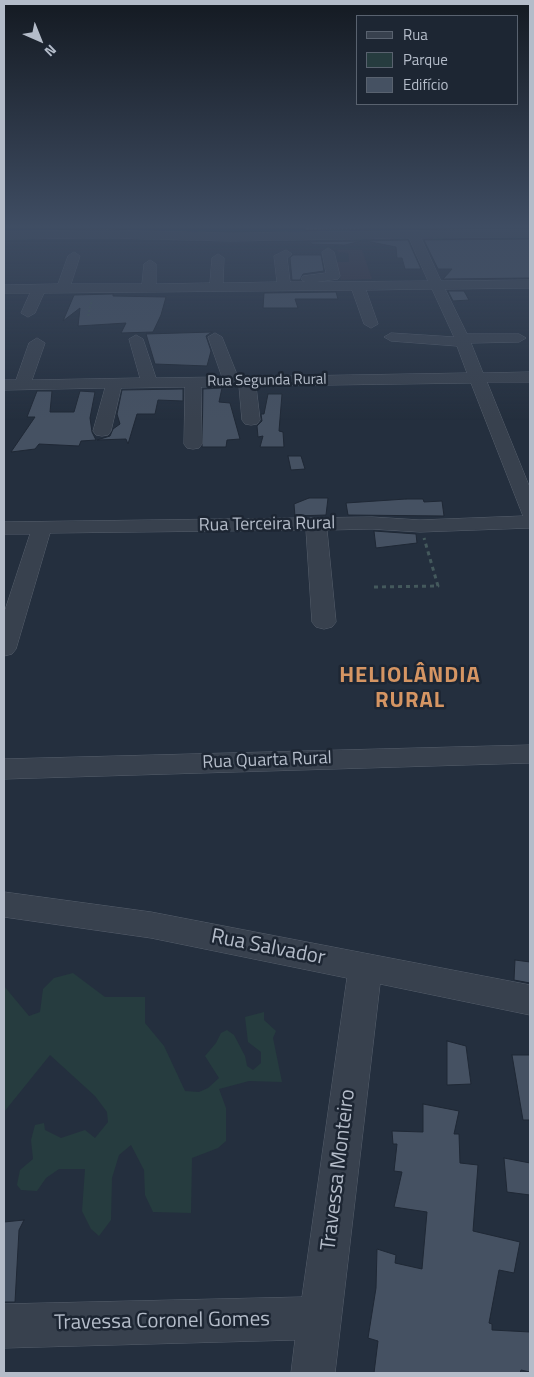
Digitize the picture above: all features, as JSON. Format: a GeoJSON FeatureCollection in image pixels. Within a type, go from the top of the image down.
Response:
{"type":"FeatureCollection","features":[{"type":"Feature","properties":{"kind":"street"},"geometry":{"type":"LineString","coordinates":[[28,313],[38,291]]}},
{"type":"Feature","properties":{"kind":"street"},"geometry":{"type":"LineString","coordinates":[[124,304],[128,291]]}},
{"type":"Feature","properties":{"kind":"street"},"geometry":{"type":"LineString","coordinates":[[360,291],[371,324]]}},
{"type":"Feature","properties":{"kind":"street"},"geometry":{"type":"LineString","coordinates":[[440,291],[530,512]]}},
{"type":"Feature","properties":{"kind":"street"},"geometry":{"type":"LineString","coordinates":[[215,337],[240,382],[251,420]]}},
{"type":"Feature","properties":{"kind":"street"},"geometry":{"type":"LineString","coordinates":[[391,337],[461,341],[519,338]]}},
{"type":"Feature","properties":{"kind":"street"},"geometry":{"type":"LineString","coordinates":[[136,339],[150,383]]}},
{"type":"Feature","properties":{"kind":"street"},"geometry":{"type":"LineString","coordinates":[[22,385],[37,343]]}},
{"type":"Feature","properties":{"kind":"street","name":"Rua Segunda Rural"},"geometry":{"type":"LineString","coordinates":[[4,385],[530,377]]}},
{"type":"Feature","properties":{"kind":"street"},"geometry":{"type":"LineString","coordinates":[[193,383],[193,444]]}},
{"type":"Feature","properties":{"kind":"street"},"geometry":{"type":"LineString","coordinates":[[102,432],[114,384]]}},
{"type":"Feature","properties":{"kind":"street","name":"Rua Terceira Rural"},"geometry":{"type":"LineString","coordinates":[[8,527],[316,524],[420,526],[530,522]]}},
{"type":"Feature","properties":{"kind":"street"},"geometry":{"type":"LineString","coordinates":[[316,524],[324,622]]}},
{"type":"Feature","properties":{"kind":"street"},"geometry":{"type":"LineString","coordinates":[[4,549],[8,527]]}},
{"type":"Feature","properties":{"kind":"street"},"geometry":{"type":"LineString","coordinates":[[4,649],[42,527]]}},
{"type":"Feature","properties":{"kind":"street","name":"Rua Quarta Rural"},"geometry":{"type":"LineString","coordinates":[[4,769],[530,754]]}},
{"type":"Feature","properties":{"kind":"street","name":"Rua Salvador"},"geometry":{"type":"LineString","coordinates":[[4,904],[151,925],[530,1000]]}},
{"type":"Feature","properties":{"kind":"street","name":"Travessa Monteiro"},"geometry":{"type":"LineString","coordinates":[[313,1373],[365,967]]}},
{"type":"Feature","properties":{"kind":"street","name":"Travessa Coronel Gomes"},"geometry":{"type":"LineString","coordinates":[[4,1326],[320,1318]]}},
{"type":"Feature","properties":{"kind":"path"},"geometry":{"type":"LineString","coordinates":[[374,587],[438,586],[420,526]]}},
{"type":"Feature","properties":{"kind":"green space"},"geometry":{"type":"Polygon","coordinates":[[[73,973],[105,997],[145,997],[145,1023],[164,1046],[185,1091],[199,1092],[208,1088],[219,1078],[205,1056],[216,1043],[221,1033],[227,1030],[234,1035],[245,1056],[247,1066],[253,1070],[261,1063],[261,1052],[248,1042],[245,1017],[264,1012],[264,1020],[276,1031],[273,1038],[282,1082],[249,1081],[219,1089],[226,1108],[226,1141],[218,1148],[192,1158],[191,1213],[153,1212],[145,1195],[144,1170],[131,1145],[119,1155],[112,1178],[111,1220],[99,1236],[91,1229],[82,1211],[85,1169],[59,1169],[46,1178],[37,1191],[21,1190],[17,1185],[20,1170],[33,1159],[31,1140],[35,1125],[44,1123],[45,1130],[61,1138],[85,1130],[95,1138],[108,1122],[107,1112],[95,1096],[50,1055],[4,1112],[4,986],[29,1016],[40,1012],[43,989],[54,978],[73,973]]]}},
{"type":"Feature","properties":{"kind":"building"},"geometry":{"type":"Polygon","coordinates":[[[448,291],[464,291],[469,300],[453,301],[448,291]]]}},
{"type":"Feature","properties":{"kind":"building"},"geometry":{"type":"Polygon","coordinates":[[[336,292],[338,299],[295,299],[298,308],[263,308],[264,293],[336,292]]]}},
{"type":"Feature","properties":{"kind":"building"},"geometry":{"type":"Polygon","coordinates":[[[113,294],[113,296],[166,297],[161,315],[153,332],[121,333],[126,323],[78,326],[80,308],[63,321],[74,295],[113,294]]]}},
{"type":"Feature","properties":{"kind":"building"},"geometry":{"type":"Polygon","coordinates":[[[212,332],[206,336],[211,351],[207,366],[155,364],[146,334],[212,332]]]}},
{"type":"Feature","properties":{"kind":"building"},"geometry":{"type":"Polygon","coordinates":[[[222,388],[219,402],[230,403],[240,439],[227,440],[226,447],[202,447],[203,389],[222,388]]]}},
{"type":"Feature","properties":{"kind":"building"},"geometry":{"type":"Polygon","coordinates":[[[183,389],[183,401],[158,400],[155,414],[137,414],[128,444],[126,439],[97,440],[110,436],[113,429],[120,424],[117,414],[122,390],[183,389]]]}},
{"type":"Feature","properties":{"kind":"building"},"geometry":{"type":"Polygon","coordinates":[[[37,391],[52,391],[50,412],[74,412],[80,391],[95,392],[90,418],[92,432],[96,440],[81,441],[79,446],[39,444],[35,449],[11,452],[35,417],[27,417],[37,391]]]}},
{"type":"Feature","properties":{"kind":"building"},"geometry":{"type":"Polygon","coordinates":[[[268,394],[282,394],[279,431],[283,432],[284,447],[260,447],[263,436],[258,437],[257,426],[262,421],[261,414],[264,414],[268,394]]]}},
{"type":"Feature","properties":{"kind":"building"},"geometry":{"type":"Polygon","coordinates":[[[288,456],[301,456],[305,469],[291,470],[288,456]]]}},
{"type":"Feature","properties":{"kind":"building"},"geometry":{"type":"Polygon","coordinates":[[[309,498],[328,498],[326,515],[295,516],[294,504],[309,498]]]}},
{"type":"Feature","properties":{"kind":"building"},"geometry":{"type":"Polygon","coordinates":[[[423,499],[424,502],[442,501],[444,516],[348,515],[346,503],[423,499]]]}},
{"type":"Feature","properties":{"kind":"building"},"geometry":{"type":"Polygon","coordinates":[[[374,531],[416,534],[417,543],[376,548],[374,531]]]}},
{"type":"Feature","properties":{"kind":"building"},"geometry":{"type":"Polygon","coordinates":[[[515,960],[530,962],[530,983],[514,980],[515,960]]]}},
{"type":"Feature","properties":{"kind":"building"},"geometry":{"type":"Polygon","coordinates":[[[447,1041],[466,1046],[471,1084],[447,1085],[447,1041]]]}},
{"type":"Feature","properties":{"kind":"building"},"geometry":{"type":"Polygon","coordinates":[[[512,1055],[530,1055],[530,1120],[523,1120],[512,1055]]]}},
{"type":"Feature","properties":{"kind":"building"},"geometry":{"type":"Polygon","coordinates":[[[423,1104],[459,1111],[454,1134],[459,1134],[460,1163],[478,1165],[473,1231],[520,1242],[514,1273],[499,1270],[489,1323],[492,1324],[492,1330],[530,1332],[530,1372],[521,1370],[520,1373],[374,1373],[378,1341],[368,1338],[376,1288],[377,1249],[396,1255],[395,1263],[422,1269],[427,1212],[394,1207],[402,1172],[394,1171],[397,1144],[393,1144],[392,1131],[423,1132],[423,1104]]]}},
{"type":"Feature","properties":{"kind":"building"},"geometry":{"type":"Polygon","coordinates":[[[504,1158],[530,1163],[530,1195],[507,1192],[504,1158]]]}},
{"type":"Feature","properties":{"kind":"building"},"geometry":{"type":"Polygon","coordinates":[[[24,1220],[19,1230],[15,1302],[4,1302],[4,1222],[24,1220]]]}},
{"type":"Feature","properties":{"kind":"district","name":"HELIOLÂNDIA RURAL"},"geometry":{"type":"Point","coordinates":[410,690]}}]}
